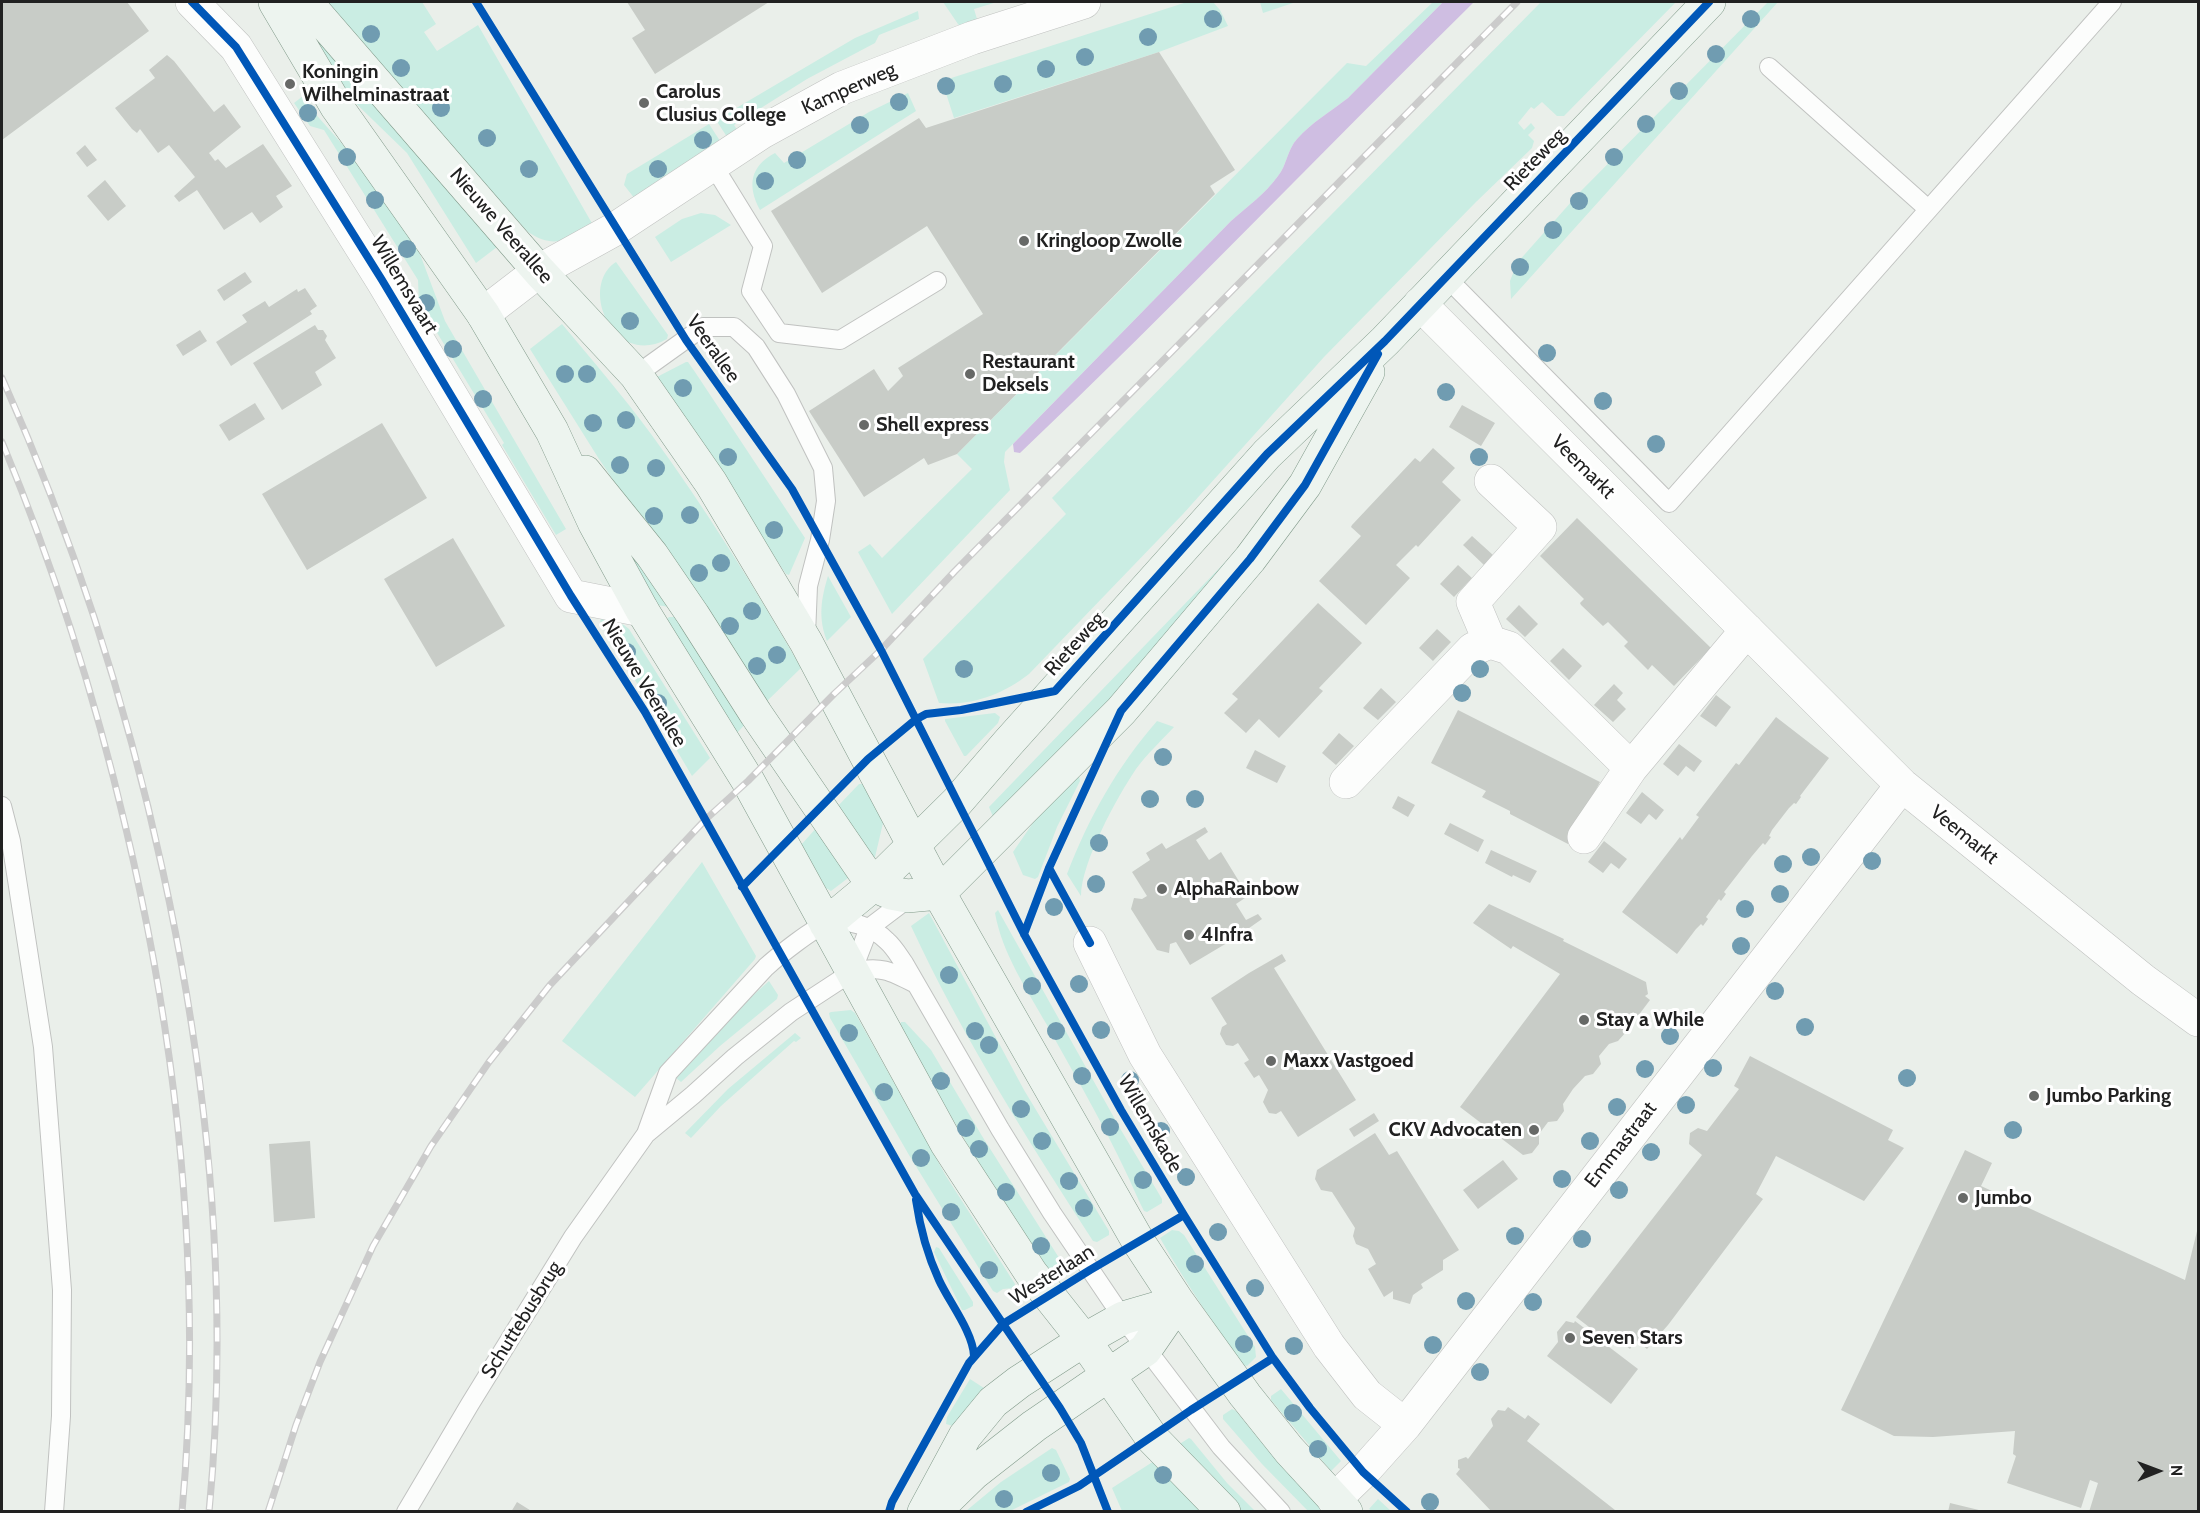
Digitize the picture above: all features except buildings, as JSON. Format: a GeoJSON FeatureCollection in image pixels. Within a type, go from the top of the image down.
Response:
{"type":"FeatureCollection","features":[{"type":"Feature","properties":{"kind":"main road","name":"Nieuwe Veerallee"},"geometry":{"type":"LineString","coordinates":[[275,2],[337,107],[483,314],[552,431],[594,522],[642,610],[748,782],[826,924]]}},
{"type":"Feature","properties":{"kind":"main road","name":"Nieuwe Veerallee"},"geometry":{"type":"LineString","coordinates":[[306,2],[539,271],[636,375],[711,483],[806,642],[939,893]]}},
{"type":"Feature","properties":{"kind":"main road","name":"Rieteweg"},"geometry":{"type":"LineString","coordinates":[[826,924],[873,885],[957,802],[1267,454],[1385,341],[1709,2]]}},
{"type":"Feature","properties":{"kind":"main road","name":"Rieteweg"},"geometry":{"type":"LineString","coordinates":[[939,893],[1121,711],[1250,559],[1305,485],[1385,341]]}},
{"type":"Feature","properties":{"kind":"main road","name":"Nieuwe Veerallee"},"geometry":{"type":"LineString","coordinates":[[552,431],[652,555],[756,714],[873,885]]}},
{"type":"Feature","properties":{"kind":"main road"},"geometry":{"type":"LineString","coordinates":[[873,885],[891,894],[907,896],[939,893],[1138,1241],[1178,1302],[1249,1400],[1289,1450],[1340,1506]]}},
{"type":"Feature","properties":{"kind":"main road"},"geometry":{"type":"LineString","coordinates":[[826,924],[947,1144],[1032,1273],[1084,1340],[1152,1438],[1224,1512]]}},
{"type":"Feature","properties":{"kind":"main road"},"geometry":{"type":"LineString","coordinates":[[924,1512],[965,1436],[993,1402],[1019,1382],[1084,1340],[1123,1318],[1178,1302]]}},
{"type":"Feature","properties":{"kind":"main road"},"geometry":{"type":"LineString","coordinates":[[935,1512],[974,1473],[1034,1426],[1145,1350],[1178,1302]]}},
{"type":"Feature","properties":{"kind":"street","name":"Willemsvaart"},"geometry":{"type":"LineString","coordinates":[[192,2],[236,47],[382,280],[570,597],[642,610]]}},
{"type":"Feature","properties":{"kind":"street","name":"Kamperweg"},"geometry":{"type":"LineString","coordinates":[[483,314],[539,271],[615,229],[762,132],[842,88],[972,38],[1084,2]]}},
{"type":"Feature","properties":{"kind":"street","name":"Veemarkt"},"geometry":{"type":"LineString","coordinates":[[1419,304],[1902,785],[2134,972],[2199,1020]]}},
{"type":"Feature","properties":{"kind":"street"},"geometry":{"type":"LineString","coordinates":[[1491,481],[1540,527],[1473,602],[1491,642]]}},
{"type":"Feature","properties":{"kind":"street"},"geometry":{"type":"LineString","coordinates":[[1584,837],[1631,768],[1747,630]]}},
{"type":"Feature","properties":{"kind":"street"},"geometry":{"type":"LineString","coordinates":[[1346,782],[1473,649],[1491,642],[1509,648],[1631,768]]}},
{"type":"Feature","properties":{"kind":"street","name":"Emmastraat"},"geometry":{"type":"LineString","coordinates":[[1340,1506],[1364,1472],[1405,1425],[1902,785]]}},
{"type":"Feature","properties":{"kind":"street","name":"Willemskade"},"geometry":{"type":"LineString","coordinates":[[1090,943],[1145,1055],[1329,1346],[1367,1395],[1405,1425]]}},
{"type":"Feature","properties":{"kind":"lane"},"geometry":{"type":"LineString","coordinates":[[1446,277],[1669,502],[2112,2]]}},
{"type":"Feature","properties":{"kind":"lane"},"geometry":{"type":"LineString","coordinates":[[1769,67],[1928,209]]}},
{"type":"Feature","properties":{"kind":"lane"},"geometry":{"type":"LineString","coordinates":[[713,165],[763,246],[751,291],[779,333]]}},
{"type":"Feature","properties":{"kind":"lane"},"geometry":{"type":"LineString","coordinates":[[756,347],[779,333],[840,340],[937,281]]}},
{"type":"Feature","properties":{"kind":"lane"},"geometry":{"type":"LineString","coordinates":[[636,375],[703,327],[734,327],[756,347],[786,394],[824,468],[826,501],[820,540],[808,586],[806,642]]}},
{"type":"Feature","properties":{"kind":"lane"},"geometry":{"type":"LineString","coordinates":[[2,806],[11,841],[43,1047],[62,1290],[61,1416],[54,1512]]}},
{"type":"Feature","properties":{"kind":"lane"},"geometry":{"type":"LineString","coordinates":[[852,972],[869,928],[903,903],[939,893]]}},
{"type":"Feature","properties":{"kind":"lane"},"geometry":{"type":"LineString","coordinates":[[826,924],[850,922],[869,928],[888,941],[918,985],[1000,1129],[1052,1213],[1145,1350],[1221,1447],[1281,1512]]}},
{"type":"Feature","properties":{"kind":"lane","name":"Schuttebusbrug"},"geometry":{"type":"LineString","coordinates":[[646,1134],[668,1073],[766,967],[781,954],[826,924]]}},
{"type":"Feature","properties":{"kind":"lane"},"geometry":{"type":"LineString","coordinates":[[852,972],[870,967],[896,973],[918,985]]}},
{"type":"Feature","properties":{"kind":"lane","name":"Schuttebusbrug"},"geometry":{"type":"LineString","coordinates":[[406,1512],[573,1237],[646,1134],[791,1012],[852,972]]}},
{"type":"Feature","properties":{"kind":"green space"},"geometry":{"type":"Polygon","coordinates":[[[321,2],[422,2],[436,24],[424,32],[437,51],[478,25],[593,225],[577,235],[554,241],[528,232],[321,2]]]}},
{"type":"Feature","properties":{"kind":"green space"},"geometry":{"type":"Polygon","coordinates":[[[943,2],[997,2],[974,9],[977,19],[960,27],[943,2]]]}},
{"type":"Feature","properties":{"kind":"green space"},"geometry":{"type":"Polygon","coordinates":[[[1187,2],[1213,2],[1228,26],[1159,52],[954,118],[942,81],[1187,2]]]}},
{"type":"Feature","properties":{"kind":"green space"},"geometry":{"type":"Polygon","coordinates":[[[1260,2],[1296,2],[1263,13],[1260,2]]]}},
{"type":"Feature","properties":{"kind":"green space"},"geometry":{"type":"Polygon","coordinates":[[[1433,2],[1443,2],[1348,98],[1315,122],[1297,139],[1273,183],[1231,221],[1005,452],[1004,462],[1010,490],[892,614],[858,552],[870,544],[882,558],[972,469],[957,454],[1347,63],[1366,66],[1433,2]]]}},
{"type":"Feature","properties":{"kind":"green space"},"geometry":{"type":"Polygon","coordinates":[[[1541,2],[1676,2],[1564,116],[1557,116],[1542,102],[1534,109],[1531,107],[1518,123],[1524,130],[1531,123],[1535,128],[1528,135],[1534,141],[1532,148],[1324,357],[1183,514],[1029,674],[987,697],[964,703],[939,703],[923,659],[1066,514],[1052,498],[1541,2]]]}},
{"type":"Feature","properties":{"kind":"green space"},"geometry":{"type":"Polygon","coordinates":[[[1768,2],[1778,2],[1511,299],[1510,281],[1517,263],[1580,192],[1768,2]]]}},
{"type":"Feature","properties":{"kind":"green space"},"geometry":{"type":"Polygon","coordinates":[[[918,11],[919,19],[879,35],[875,43],[807,79],[734,125],[741,136],[731,143],[716,120],[855,38],[918,11]]]}},
{"type":"Feature","properties":{"kind":"green space"},"geometry":{"type":"Polygon","coordinates":[[[319,38],[497,247],[476,263],[407,153],[339,87],[311,44],[319,38]]]}},
{"type":"Feature","properties":{"kind":"green space"},"geometry":{"type":"Polygon","coordinates":[[[908,93],[916,111],[760,210],[753,193],[753,177],[760,164],[767,158],[775,153],[784,163],[869,112],[908,93]]]}},
{"type":"Feature","properties":{"kind":"green space"},"geometry":{"type":"Polygon","coordinates":[[[303,96],[411,230],[445,321],[566,529],[556,535],[502,445],[504,443],[419,303],[418,280],[324,130],[310,126],[294,103],[303,96]]]}},
{"type":"Feature","properties":{"kind":"green space"},"geometry":{"type":"Polygon","coordinates":[[[709,124],[724,147],[635,199],[624,185],[627,174],[709,124]]]}},
{"type":"Feature","properties":{"kind":"green space"},"geometry":{"type":"Polygon","coordinates":[[[701,213],[715,215],[731,225],[671,262],[655,237],[682,219],[701,213]]]}},
{"type":"Feature","properties":{"kind":"green space"},"geometry":{"type":"Polygon","coordinates":[[[616,262],[668,335],[667,339],[648,345],[631,343],[617,334],[607,321],[601,305],[600,288],[605,273],[616,262]]]}},
{"type":"Feature","properties":{"kind":"green space"},"geometry":{"type":"Polygon","coordinates":[[[562,324],[630,406],[671,462],[729,549],[801,668],[764,704],[599,459],[530,349],[562,324]]]}},
{"type":"Feature","properties":{"kind":"green space"},"geometry":{"type":"Polygon","coordinates":[[[686,362],[695,372],[805,538],[789,575],[786,574],[655,378],[686,362]]]}},
{"type":"Feature","properties":{"kind":"green space"},"geometry":{"type":"Polygon","coordinates":[[[634,555],[669,607],[657,605],[629,558],[634,555]]]}},
{"type":"Feature","properties":{"kind":"green space"},"geometry":{"type":"Polygon","coordinates":[[[1231,556],[1214,593],[994,819],[989,807],[1231,556]]]}},
{"type":"Feature","properties":{"kind":"green space"},"geometry":{"type":"Polygon","coordinates":[[[828,576],[851,617],[827,641],[822,624],[822,608],[828,576]]]}},
{"type":"Feature","properties":{"kind":"green space"},"geometry":{"type":"Polygon","coordinates":[[[669,617],[675,617],[750,719],[736,734],[666,620],[669,617]]]}},
{"type":"Feature","properties":{"kind":"green space"},"geometry":{"type":"Polygon","coordinates":[[[602,618],[624,625],[629,629],[710,758],[692,776],[600,621],[602,618]]]}},
{"type":"Feature","properties":{"kind":"green space"},"geometry":{"type":"Polygon","coordinates":[[[995,713],[1000,717],[998,723],[964,756],[945,719],[995,713]]]}},
{"type":"Feature","properties":{"kind":"green space"},"geometry":{"type":"Polygon","coordinates":[[[1157,721],[1174,727],[1140,763],[1119,796],[1093,849],[1081,896],[1067,874],[1076,853],[1105,793],[1129,756],[1157,721]]]}},
{"type":"Feature","properties":{"kind":"green space"},"geometry":{"type":"Polygon","coordinates":[[[1079,776],[1080,781],[1057,827],[1038,877],[1035,879],[1023,875],[1013,852],[1037,817],[1079,776]]]}},
{"type":"Feature","properties":{"kind":"green space"},"geometry":{"type":"Polygon","coordinates":[[[859,784],[863,784],[883,823],[875,857],[872,858],[837,807],[859,784]]]}},
{"type":"Feature","properties":{"kind":"green space"},"geometry":{"type":"Polygon","coordinates":[[[818,826],[852,875],[831,891],[826,888],[801,845],[818,826]]]}},
{"type":"Feature","properties":{"kind":"green space"},"geometry":{"type":"Polygon","coordinates":[[[702,862],[756,956],[635,1097],[562,1041],[702,862]]]}},
{"type":"Feature","properties":{"kind":"green space"},"geometry":{"type":"Polygon","coordinates":[[[998,910],[1162,1199],[1162,1203],[1147,1212],[1144,1211],[1095,1112],[1009,957],[998,928],[995,913],[998,910]]]}},
{"type":"Feature","properties":{"kind":"green space"},"geometry":{"type":"Polygon","coordinates":[[[929,913],[1024,1090],[1109,1231],[1109,1235],[1097,1242],[1093,1241],[1020,1126],[931,967],[911,926],[929,913]]]}},
{"type":"Feature","properties":{"kind":"green space"},"geometry":{"type":"Polygon","coordinates":[[[769,981],[778,995],[777,999],[681,1082],[676,1078],[741,1006],[769,981]]]}},
{"type":"Feature","properties":{"kind":"green space"},"geometry":{"type":"Polygon","coordinates":[[[851,1010],[855,1013],[946,1176],[1015,1284],[1014,1288],[1003,1289],[997,1293],[993,1291],[909,1155],[830,1018],[829,1013],[831,1012],[851,1010]]]}},
{"type":"Feature","properties":{"kind":"green space"},"geometry":{"type":"Polygon","coordinates":[[[901,1022],[905,1022],[931,1050],[1061,1261],[1060,1264],[1049,1270],[1009,1211],[935,1088],[900,1025],[901,1022]]]}},
{"type":"Feature","properties":{"kind":"green space"},"geometry":{"type":"Polygon","coordinates":[[[795,1033],[801,1038],[794,1041],[721,1106],[691,1138],[685,1133],[728,1089],[795,1033]]]}},
{"type":"Feature","properties":{"kind":"green space"},"geometry":{"type":"Polygon","coordinates":[[[1172,1230],[1184,1235],[1255,1347],[1256,1357],[1247,1366],[1243,1365],[1179,1271],[1160,1238],[1172,1230]]]}},
{"type":"Feature","properties":{"kind":"green space"},"geometry":{"type":"Polygon","coordinates":[[[936,1247],[939,1248],[973,1302],[973,1306],[962,1310],[934,1252],[936,1247]]]}},
{"type":"Feature","properties":{"kind":"green space"},"geometry":{"type":"Polygon","coordinates":[[[970,1379],[987,1390],[953,1426],[946,1424],[947,1417],[970,1379]]]}},
{"type":"Feature","properties":{"kind":"green space"},"geometry":{"type":"Polygon","coordinates":[[[1281,1389],[1341,1461],[1331,1471],[1271,1400],[1271,1396],[1281,1389]]]}},
{"type":"Feature","properties":{"kind":"green space"},"geometry":{"type":"Polygon","coordinates":[[[1232,1409],[1323,1511],[1308,1511],[1262,1464],[1223,1419],[1223,1415],[1232,1409]]]}},
{"type":"Feature","properties":{"kind":"green space"},"geometry":{"type":"Polygon","coordinates":[[[1189,1438],[1227,1483],[1255,1511],[1238,1511],[1178,1445],[1189,1438]]]}},
{"type":"Feature","properties":{"kind":"green space"},"geometry":{"type":"Polygon","coordinates":[[[1052,1448],[1056,1450],[1070,1479],[1069,1482],[1010,1511],[966,1511],[1001,1482],[1052,1448]]]}},
{"type":"Feature","properties":{"kind":"green space"},"geometry":{"type":"Polygon","coordinates":[[[1154,1462],[1213,1511],[1122,1511],[1112,1488],[1154,1462]]]}},
{"type":"Feature","properties":{"kind":"green space"},"geometry":{"type":"Polygon","coordinates":[[[1378,1499],[1391,1511],[1369,1509],[1378,1499]]]}},
{"type":"Feature","properties":{"kind":"shaded area"},"geometry":{"type":"Polygon","coordinates":[[[1443,2],[1474,2],[1078,398],[1020,453],[1014,452],[1013,444],[1231,221],[1273,183],[1297,139],[1315,122],[1348,98],[1443,2]]]}},
{"type":"Feature","properties":{"kind":"railway"},"geometry":{"type":"LineString","coordinates":[[268,1512],[296,1425],[320,1362],[373,1246],[431,1146],[489,1062],[550,985],[705,820],[748,781],[881,650],[955,571],[1517,2]]}},
{"type":"Feature","properties":{"kind":"railway"},"geometry":{"type":"LineString","coordinates":[[2,378],[52,498],[115,683],[148,808],[179,951],[193,1031],[203,1111],[216,1271],[215,1431],[209,1512]]}},
{"type":"Feature","properties":{"kind":"railway"},"geometry":{"type":"LineString","coordinates":[[2,442],[56,585],[101,730],[126,829],[160,997],[173,1082],[182,1168],[187,1254],[190,1340],[188,1426],[182,1512]]}},
{"type":"Feature","properties":{"kind":"cycle path"},"geometry":{"type":"LineString","coordinates":[[192,2],[236,47],[382,280],[571,596],[645,712],[915,1194],[1060,1408],[1081,1443],[1108,1512]]}},
{"type":"Feature","properties":{"kind":"cycle path","name":"Veerallee"},"geometry":{"type":"LineString","coordinates":[[476,2],[686,340],[792,489],[881,650],[1024,934],[1121,1110],[1184,1215],[1273,1358],[1310,1408],[1363,1472],[1407,1512]]}},
{"type":"Feature","properties":{"kind":"cycle path"},"geometry":{"type":"LineString","coordinates":[[742,887],[868,759],[915,720],[926,714],[961,710],[1055,691],[1267,454],[1385,341],[1709,2]]}},
{"type":"Feature","properties":{"kind":"cycle path"},"geometry":{"type":"LineString","coordinates":[[1024,934],[1049,868],[1121,711],[1250,559],[1305,485],[1378,354]]}},
{"type":"Feature","properties":{"kind":"cycle path"},"geometry":{"type":"LineString","coordinates":[[1049,868],[1090,943]]}},
{"type":"Feature","properties":{"kind":"cycle path"},"geometry":{"type":"LineString","coordinates":[[916,1200],[931,1260],[943,1289],[970,1337],[974,1356]]}},
{"type":"Feature","properties":{"kind":"cycle path","name":"Westerlaan"},"geometry":{"type":"LineString","coordinates":[[889,1512],[892,1502],[969,1363],[1003,1324],[1184,1215]]}},
{"type":"Feature","properties":{"kind":"cycle path"},"geometry":{"type":"LineString","coordinates":[[1026,1512],[1079,1486],[1273,1358]]}},
{"type":"Feature","properties":{"kind":"place","name":"Koningin Wilhelminastraat"},"geometry":{"type":"Point","coordinates":[290,84]}},
{"type":"Feature","properties":{"kind":"place","name":"Carolus Clusius College"},"geometry":{"type":"Point","coordinates":[644,103]}},
{"type":"Feature","properties":{"kind":"place","name":"Kringloop Zwolle"},"geometry":{"type":"Point","coordinates":[1024,241]}},
{"type":"Feature","properties":{"kind":"place","name":"Restaurant Deksels"},"geometry":{"type":"Point","coordinates":[970,374]}},
{"type":"Feature","properties":{"kind":"place","name":"Shell express"},"geometry":{"type":"Point","coordinates":[864,425]}},
{"type":"Feature","properties":{"kind":"place","name":"AlphaRainbow"},"geometry":{"type":"Point","coordinates":[1162,889]}},
{"type":"Feature","properties":{"kind":"place","name":"4Infra"},"geometry":{"type":"Point","coordinates":[1189,935]}},
{"type":"Feature","properties":{"kind":"place","name":"Stay a While"},"geometry":{"type":"Point","coordinates":[1584,1020]}},
{"type":"Feature","properties":{"kind":"place","name":"Maxx Vastgoed"},"geometry":{"type":"Point","coordinates":[1271,1061]}},
{"type":"Feature","properties":{"kind":"place","name":"Jumbo Parking"},"geometry":{"type":"Point","coordinates":[2034,1096]}},
{"type":"Feature","properties":{"kind":"place","name":"CKV Advocaten"},"geometry":{"type":"Point","coordinates":[1534,1130]}},
{"type":"Feature","properties":{"kind":"place","name":"Jumbo"},"geometry":{"type":"Point","coordinates":[1963,1198]}},
{"type":"Feature","properties":{"kind":"place","name":"Seven Stars"},"geometry":{"type":"Point","coordinates":[1570,1338]}}]}
